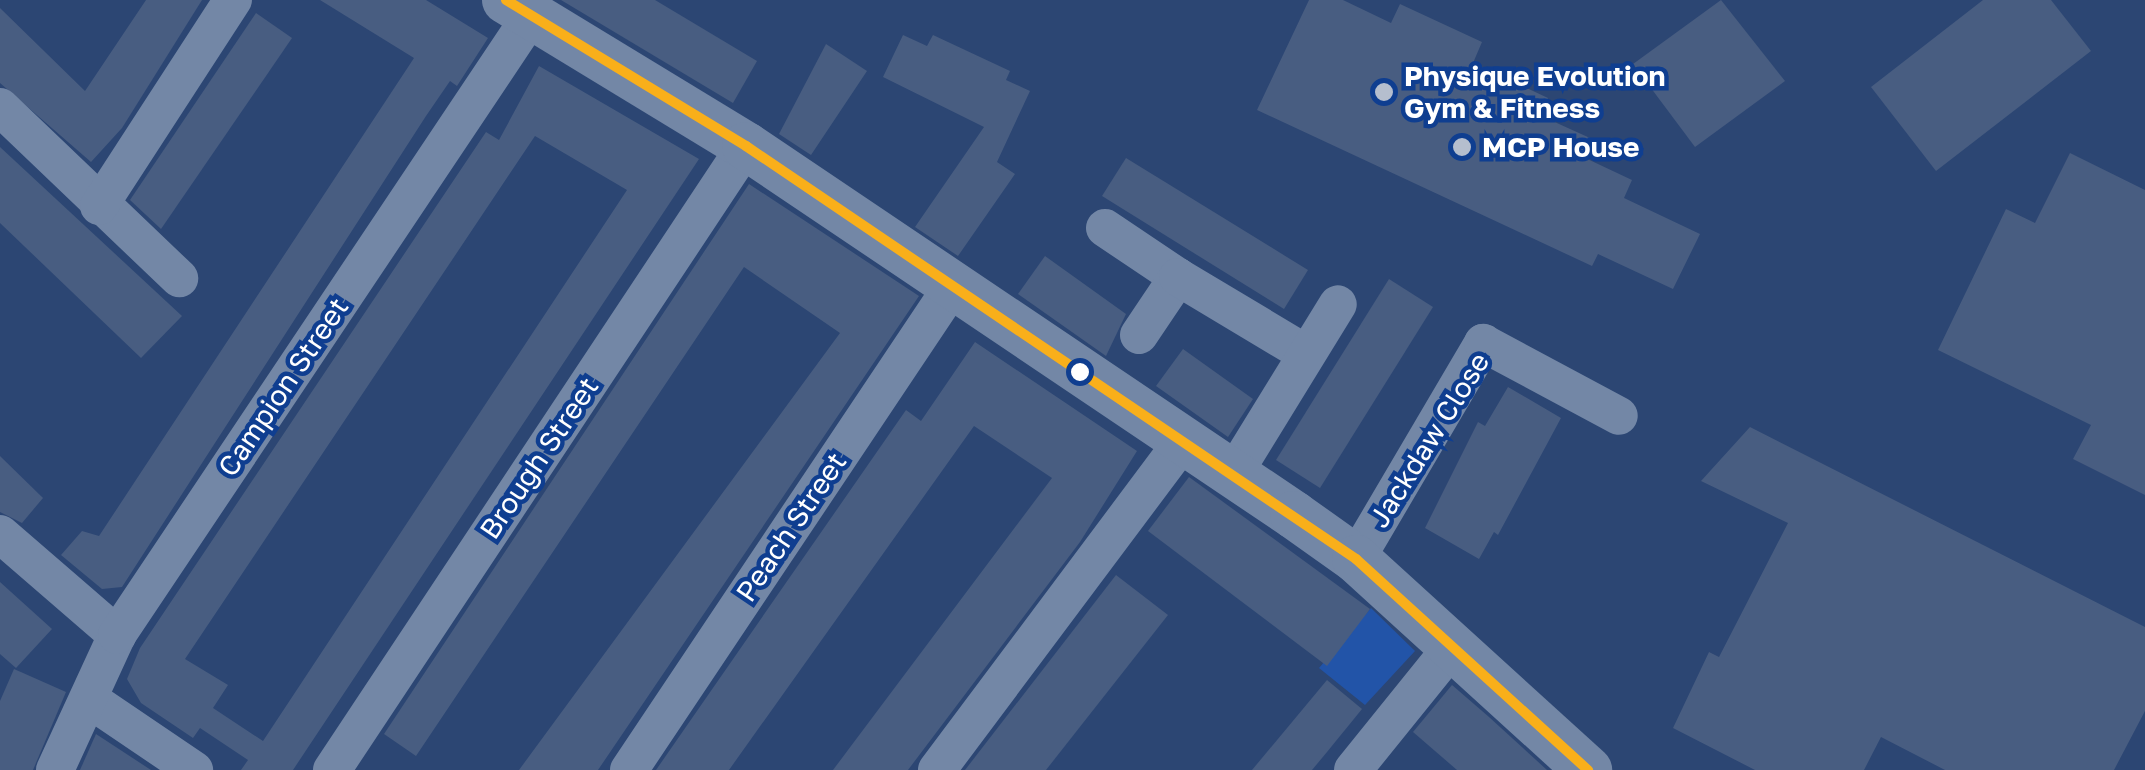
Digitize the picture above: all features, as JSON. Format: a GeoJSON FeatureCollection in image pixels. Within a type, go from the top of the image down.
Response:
{"type":"FeatureCollection","features":[{"type":"Feature","properties":{"kind":"street"},"geometry":{"type":"LineString","coordinates":[[99,206],[233,0]]}},
{"type":"Feature","properties":{"kind":"street"},"geometry":{"type":"LineString","coordinates":[[519,8],[746,146],[1356,559],[1588,770]]}},
{"type":"Feature","properties":{"kind":"street","name":"Campion Street"},"geometry":{"type":"LineString","coordinates":[[54,770],[116,635],[519,8]]}},
{"type":"Feature","properties":{"kind":"street"},"geometry":{"type":"LineString","coordinates":[[0,108],[179,278]]}},
{"type":"Feature","properties":{"kind":"street","name":"Brough Street"},"geometry":{"type":"LineString","coordinates":[[332,770],[746,146]]}},
{"type":"Feature","properties":{"kind":"street"},"geometry":{"type":"LineString","coordinates":[[1106,228],[1178,277],[1306,353]]}},
{"type":"Feature","properties":{"kind":"street"},"geometry":{"type":"LineString","coordinates":[[1139,335],[1178,277]]}},
{"type":"Feature","properties":{"kind":"street","name":"Peach Street"},"geometry":{"type":"LineString","coordinates":[[630,770],[954,284]]}},
{"type":"Feature","properties":{"kind":"street"},"geometry":{"type":"LineString","coordinates":[[1234,473],[1338,304]]}},
{"type":"Feature","properties":{"kind":"street","name":"Jackdaw Close"},"geometry":{"type":"LineString","coordinates":[[1356,559],[1482,342],[1619,416]]}},
{"type":"Feature","properties":{"kind":"street"},"geometry":{"type":"LineString","coordinates":[[937,770],[1184,439]]}},
{"type":"Feature","properties":{"kind":"street"},"geometry":{"type":"LineString","coordinates":[[0,534],[116,635]]}},
{"type":"Feature","properties":{"kind":"street"},"geometry":{"type":"LineString","coordinates":[[1353,770],[1453,646]]}},
{"type":"Feature","properties":{"kind":"street"},"geometry":{"type":"LineString","coordinates":[[89,699],[194,770]]}},
{"type":"Feature","properties":{"kind":"shaded area"},"geometry":{"type":"Polygon","coordinates":[[[1371,608],[1415,651],[1365,705],[1319,668],[1371,608]]]}},
{"type":"Feature","properties":{"kind":"building"},"geometry":{"type":"Polygon","coordinates":[[[146,0],[202,0],[122,128],[91,162],[0,83],[0,8],[85,91],[146,0]]]}},
{"type":"Feature","properties":{"kind":"building"},"geometry":{"type":"Polygon","coordinates":[[[320,0],[426,0],[488,38],[457,86],[450,81],[426,116],[122,587],[102,589],[61,555],[82,531],[99,536],[414,58],[320,0]]]}},
{"type":"Feature","properties":{"kind":"building"},"geometry":{"type":"Polygon","coordinates":[[[561,0],[655,0],[757,61],[733,103],[561,0]]]}},
{"type":"Feature","properties":{"kind":"building","name":"MCP House"},"geometry":{"type":"Polygon","coordinates":[[[1309,0],[1343,0],[1391,23],[1400,4],[1482,42],[1473,63],[1548,98],[1543,110],[1548,119],[1590,138],[1581,156],[1632,180],[1624,198],[1700,234],[1673,289],[1598,254],[1592,266],[1257,110],[1309,0]]]}},
{"type":"Feature","properties":{"kind":"building"},"geometry":{"type":"Polygon","coordinates":[[[1721,0],[1785,81],[1695,147],[1633,64],[1721,0]]]}},
{"type":"Feature","properties":{"kind":"building"},"geometry":{"type":"Polygon","coordinates":[[[1983,0],[2051,0],[2091,51],[1936,171],[1871,87],[1983,0]]]}},
{"type":"Feature","properties":{"kind":"building"},"geometry":{"type":"Polygon","coordinates":[[[256,13],[292,38],[161,229],[130,200],[256,13]]]}},
{"type":"Feature","properties":{"kind":"building"},"geometry":{"type":"Polygon","coordinates":[[[903,35],[927,46],[933,35],[1010,71],[1006,80],[1030,91],[997,162],[1015,174],[958,256],[915,227],[984,127],[883,77],[903,35]]]}},
{"type":"Feature","properties":{"kind":"building"},"geometry":{"type":"Polygon","coordinates":[[[826,44],[867,71],[811,155],[779,134],[826,44]]]}},
{"type":"Feature","properties":{"kind":"building"},"geometry":{"type":"Polygon","coordinates":[[[539,66],[699,159],[293,770],[241,770],[248,760],[200,728],[193,738],[141,703],[127,679],[140,648],[486,132],[499,140],[539,66]],[[535,136],[185,659],[228,685],[213,708],[263,741],[627,190],[535,136]]]}},
{"type":"Feature","properties":{"kind":"building"},"geometry":{"type":"Polygon","coordinates":[[[0,147],[182,316],[141,358],[0,223],[0,147]]]}},
{"type":"Feature","properties":{"kind":"building"},"geometry":{"type":"Polygon","coordinates":[[[2070,153],[2145,190],[2145,495],[2073,459],[2091,425],[1938,350],[2006,209],[2035,223],[2070,153]]]}},
{"type":"Feature","properties":{"kind":"building"},"geometry":{"type":"Polygon","coordinates":[[[1126,158],[1308,270],[1284,309],[1102,196],[1126,158]]]}},
{"type":"Feature","properties":{"kind":"building"},"geometry":{"type":"Polygon","coordinates":[[[749,184],[919,296],[598,770],[519,770],[840,333],[744,267],[416,756],[384,734],[749,184]]]}},
{"type":"Feature","properties":{"kind":"building"},"geometry":{"type":"Polygon","coordinates":[[[1045,256],[1126,314],[1106,356],[1018,294],[1045,256]]]}},
{"type":"Feature","properties":{"kind":"building"},"geometry":{"type":"Polygon","coordinates":[[[1389,279],[1433,307],[1320,488],[1276,460],[1389,279]]]}},
{"type":"Feature","properties":{"kind":"building"},"geometry":{"type":"Polygon","coordinates":[[[975,342],[1137,451],[1080,542],[908,770],[833,770],[1052,478],[974,426],[729,770],[656,770],[906,410],[921,421],[975,342]]]}},
{"type":"Feature","properties":{"kind":"building"},"geometry":{"type":"Polygon","coordinates":[[[1183,349],[1253,399],[1228,437],[1156,386],[1183,349]]]}},
{"type":"Feature","properties":{"kind":"building"},"geometry":{"type":"Polygon","coordinates":[[[1508,387],[1561,418],[1498,535],[1494,532],[1479,559],[1425,528],[1478,422],[1485,426],[1508,387]]]}},
{"type":"Feature","properties":{"kind":"building"},"geometry":{"type":"Polygon","coordinates":[[[1750,427],[2145,627],[2145,711],[2114,770],[1945,770],[1881,737],[1864,770],[1755,770],[1673,728],[1709,652],[1719,657],[1788,523],[1701,481],[1750,427]]]}},
{"type":"Feature","properties":{"kind":"building"},"geometry":{"type":"Polygon","coordinates":[[[0,456],[43,498],[22,523],[0,512],[0,456]]]}},
{"type":"Feature","properties":{"kind":"building"},"geometry":{"type":"Polygon","coordinates":[[[1189,477],[1370,609],[1327,666],[1148,531],[1189,477]]]}},
{"type":"Feature","properties":{"kind":"building"},"geometry":{"type":"Polygon","coordinates":[[[1116,575],[1168,615],[1046,770],[965,770],[1116,575]]]}},
{"type":"Feature","properties":{"kind":"building"},"geometry":{"type":"Polygon","coordinates":[[[0,582],[52,629],[16,668],[0,654],[0,582]]]}},
{"type":"Feature","properties":{"kind":"building"},"geometry":{"type":"Polygon","coordinates":[[[14,669],[66,692],[33,770],[0,770],[0,701],[14,669]]]}},
{"type":"Feature","properties":{"kind":"building"},"geometry":{"type":"Polygon","coordinates":[[[1327,680],[1362,709],[1312,770],[1252,770],[1327,680]]]}},
{"type":"Feature","properties":{"kind":"building"},"geometry":{"type":"Polygon","coordinates":[[[1452,685],[1547,770],[1457,770],[1413,732],[1452,685]]]}},
{"type":"Feature","properties":{"kind":"building"},"geometry":{"type":"Polygon","coordinates":[[[96,734],[151,770],[80,770],[96,734]]]}},
{"type":"Feature","properties":{"kind":"transit line"},"geometry":{"type":"LineString","coordinates":[[506,0],[746,146],[1356,559],[1588,770]]}},
{"type":"Feature","properties":{"kind":"place","name":"Physique Evolution Gym & Fitness"},"geometry":{"type":"Point","coordinates":[1384,92]}},
{"type":"Feature","properties":{"kind":"place","name":"MCP House"},"geometry":{"type":"Point","coordinates":[1462,147]}}]}
